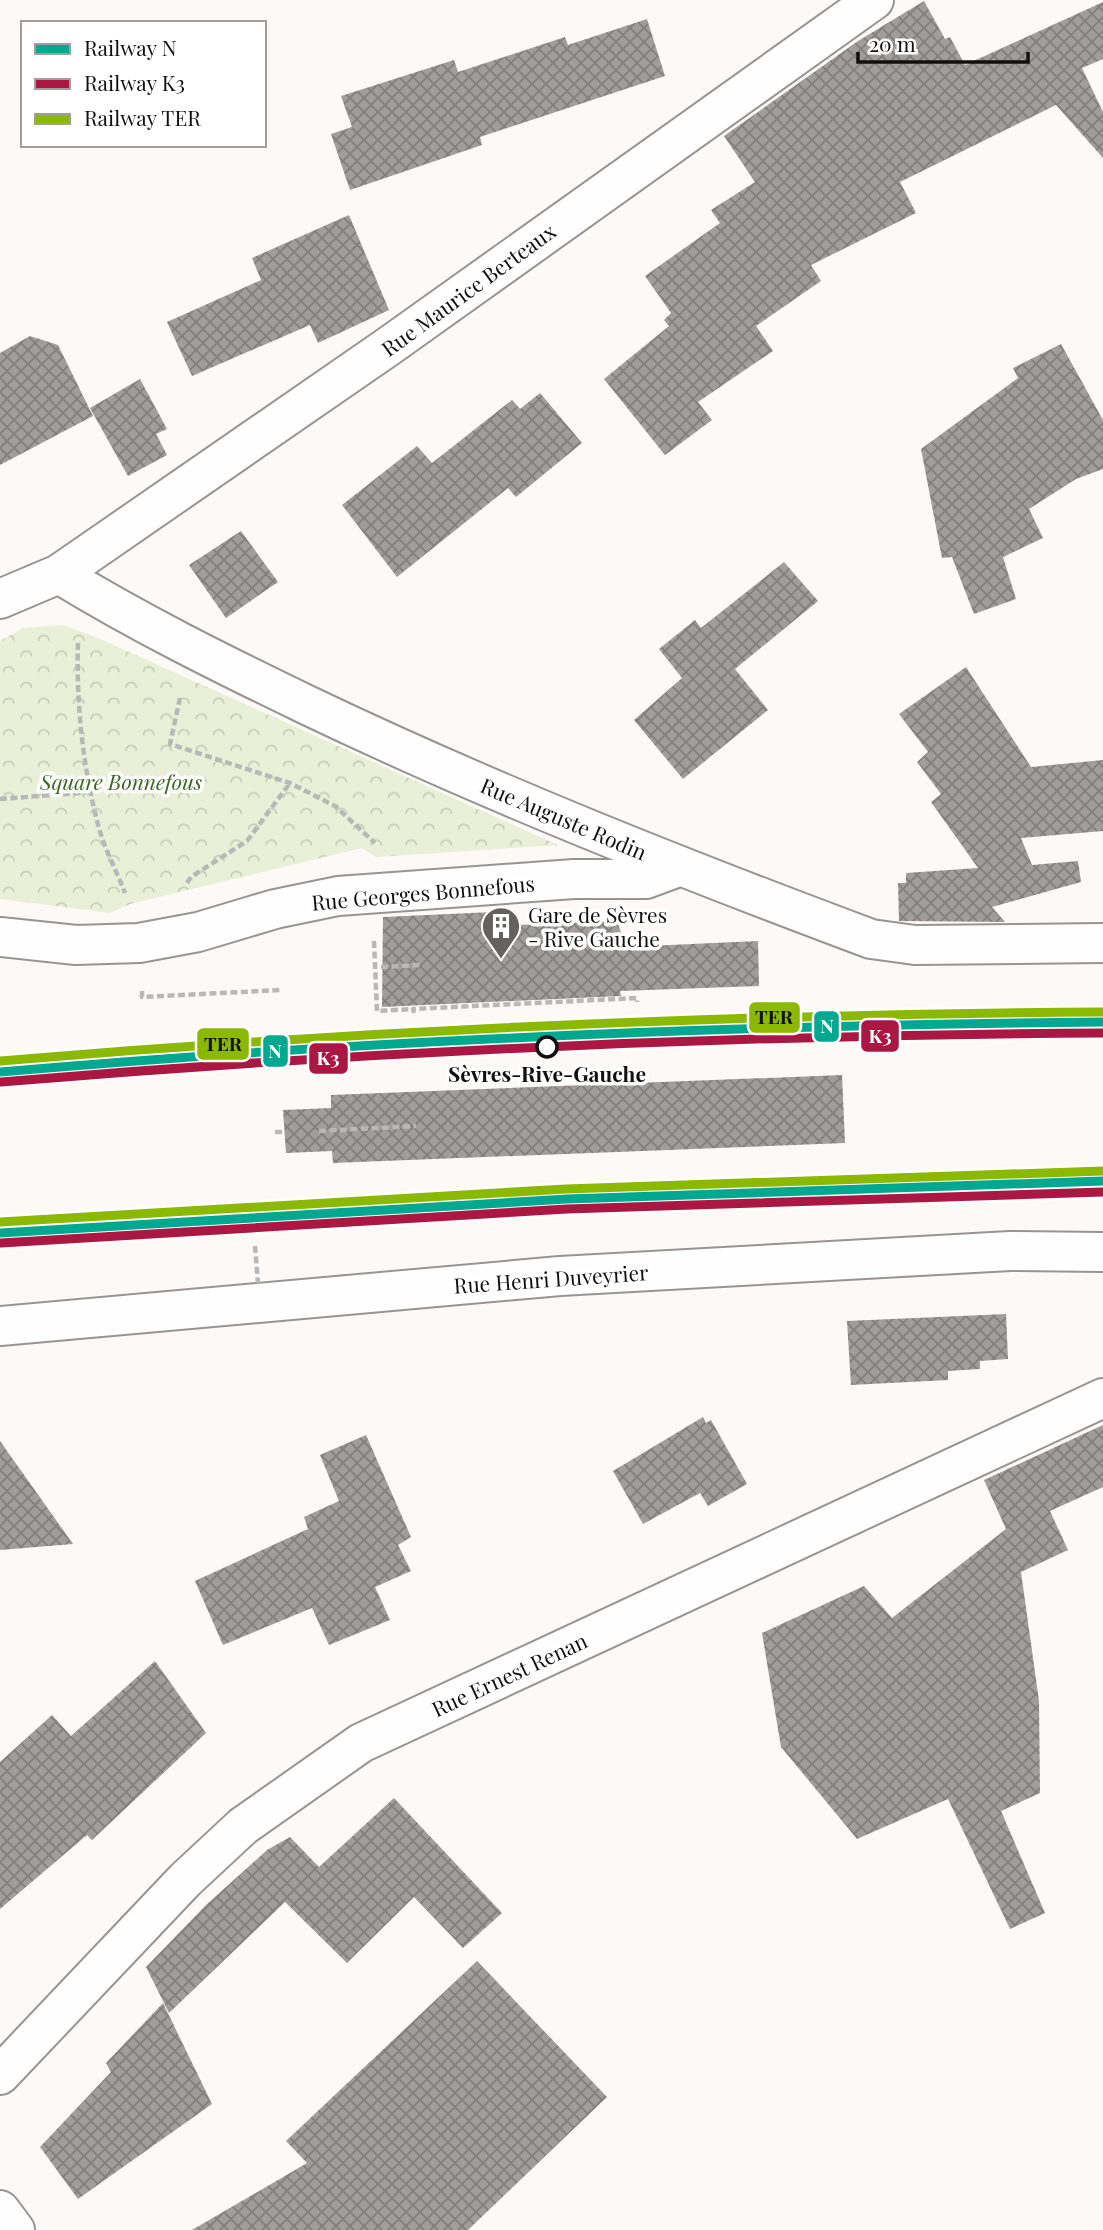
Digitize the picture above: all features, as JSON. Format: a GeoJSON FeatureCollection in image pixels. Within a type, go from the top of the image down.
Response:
{"type":"FeatureCollection","features":[{"type":"Feature","properties":{"kind":"street","name":"Rue Maurice Berteaux"},"geometry":{"type":"LineString","coordinates":[[59,573],[389,346],[874,0]]}},
{"type":"Feature","properties":{"kind":"street"},"geometry":{"type":"LineString","coordinates":[[0,599],[59,573]]}},
{"type":"Feature","properties":{"kind":"street","name":"Rue Auguste Rodin"},"geometry":{"type":"LineString","coordinates":[[59,573],[190,649],[354,728],[579,826],[871,939],[915,945],[1103,943]]}},
{"type":"Feature","properties":{"kind":"street","name":"Rue Georges Bonnefous"},"geometry":{"type":"LineString","coordinates":[[0,937],[76,945],[139,943],[198,932],[275,909],[338,896],[574,878],[646,879],[681,866]]}},
{"type":"Feature","properties":{"kind":"street","name":"Rue Henri Duveyrier"},"geometry":{"type":"LineString","coordinates":[[0,1326],[561,1276],[1010,1251],[1103,1252]]}},
{"type":"Feature","properties":{"kind":"street","name":"Rue Ernest Renan"},"geometry":{"type":"LineString","coordinates":[[0,2076],[185,1880],[243,1826],[361,1743],[1103,1398]]}},
{"type":"Feature","properties":{"kind":"street"},"geometry":{"type":"LineString","coordinates":[[0,2210],[15,2230]]}},
{"type":"Feature","properties":{"kind":"path"},"geometry":{"type":"LineString","coordinates":[[78,659],[78,694],[99,829],[130,904]]}},
{"type":"Feature","properties":{"kind":"path"},"geometry":{"type":"LineString","coordinates":[[181,690],[170,744],[290,783],[335,806],[384,852],[399,892],[400,911],[381,912],[373,924],[377,1011],[414,1011],[471,1004],[637,998],[637,1002]]}},
{"type":"Feature","properties":{"kind":"path"},"geometry":{"type":"LineString","coordinates":[[247,841],[290,783]]}},
{"type":"Feature","properties":{"kind":"path"},"geometry":{"type":"LineString","coordinates":[[0,799],[92,792]]}},
{"type":"Feature","properties":{"kind":"path"},"geometry":{"type":"LineString","coordinates":[[381,967],[421,965]]}},
{"type":"Feature","properties":{"kind":"path"},"geometry":{"type":"LineString","coordinates":[[142,997],[281,990]]}},
{"type":"Feature","properties":{"kind":"path"},"geometry":{"type":"LineString","coordinates":[[319,1130],[416,1126]]}},
{"type":"Feature","properties":{"kind":"path"},"geometry":{"type":"LineString","coordinates":[[275,1132],[284,1132]]}},
{"type":"Feature","properties":{"kind":"path"},"geometry":{"type":"LineString","coordinates":[[255,1246],[258,1283]]}},
{"type":"Feature","properties":{"kind":"green space","name":"Square Bonnefous"},"geometry":{"type":"Polygon","coordinates":[[[63,625],[98,638],[558,845],[376,857],[362,848],[130,904],[110,913],[0,899],[0,641],[23,628],[63,625]]]}},
{"type":"Feature","properties":{"kind":"building"},"geometry":{"type":"Polygon","coordinates":[[[924,1],[945,39],[950,37],[965,65],[1103,2],[1103,59],[1082,68],[1103,112],[1103,158],[1056,105],[900,182],[916,213],[811,265],[821,281],[756,326],[773,351],[698,402],[712,420],[665,455],[604,379],[669,326],[664,320],[671,313],[645,276],[720,223],[711,210],[755,182],[724,136],[858,41],[924,1]]]}},
{"type":"Feature","properties":{"kind":"building"},"geometry":{"type":"Polygon","coordinates":[[[647,19],[665,76],[480,137],[482,145],[350,190],[331,134],[352,127],[341,96],[454,60],[458,72],[565,37],[568,45],[647,19]]]}},
{"type":"Feature","properties":{"kind":"building"},"geometry":{"type":"Polygon","coordinates":[[[349,215],[389,310],[318,343],[310,325],[192,376],[167,322],[261,280],[252,258],[349,215]]]}},
{"type":"Feature","properties":{"kind":"building"},"geometry":{"type":"Polygon","coordinates":[[[30,336],[58,345],[93,416],[0,465],[0,353],[30,336]]]}},
{"type":"Feature","properties":{"kind":"building"},"geometry":{"type":"Polygon","coordinates":[[[1061,344],[1103,420],[1103,469],[1076,479],[1029,509],[1043,538],[1003,557],[1016,599],[974,614],[952,557],[942,558],[921,449],[1018,378],[1013,368],[1061,344]]]}},
{"type":"Feature","properties":{"kind":"building"},"geometry":{"type":"Polygon","coordinates":[[[140,379],[167,429],[156,434],[167,455],[128,476],[90,408],[140,379]]]}},
{"type":"Feature","properties":{"kind":"building"},"geometry":{"type":"Polygon","coordinates":[[[540,393],[582,443],[516,497],[508,488],[397,577],[342,505],[417,446],[432,463],[512,400],[520,409],[540,393]]]}},
{"type":"Feature","properties":{"kind":"building"},"geometry":{"type":"Polygon","coordinates":[[[241,531],[278,582],[226,618],[189,565],[241,531]]]}},
{"type":"Feature","properties":{"kind":"building"},"geometry":{"type":"Polygon","coordinates":[[[784,562],[818,601],[735,669],[768,710],[683,779],[634,720],[682,678],[659,649],[695,620],[701,628],[784,562]]]}},
{"type":"Feature","properties":{"kind":"building"},"geometry":{"type":"Polygon","coordinates":[[[966,667],[1031,767],[1103,760],[1103,831],[1021,838],[1032,865],[1078,861],[1081,882],[992,907],[1005,922],[899,921],[898,883],[906,883],[906,873],[978,868],[931,802],[941,794],[917,762],[928,752],[899,714],[966,667]]]}},
{"type":"Feature","properties":{"kind":"building","name":"Gare de Sèvres - Rive Gauche"},"geometry":{"type":"Polygon","coordinates":[[[515,911],[516,925],[617,921],[626,947],[758,941],[759,986],[620,991],[621,996],[382,1007],[383,917],[515,911]]]}},
{"type":"Feature","properties":{"kind":"building"},"geometry":{"type":"Polygon","coordinates":[[[842,1075],[845,1143],[333,1163],[332,1151],[286,1153],[283,1110],[331,1108],[331,1095],[842,1075]]]}},
{"type":"Feature","properties":{"kind":"building"},"geometry":{"type":"Polygon","coordinates":[[[1006,1314],[1008,1359],[980,1361],[980,1369],[948,1371],[948,1380],[851,1385],[847,1321],[1006,1314]]]}},
{"type":"Feature","properties":{"kind":"building"},"geometry":{"type":"Polygon","coordinates":[[[703,1417],[706,1423],[711,1420],[747,1484],[708,1506],[700,1493],[643,1524],[613,1471],[703,1417]]]}},
{"type":"Feature","properties":{"kind":"building"},"geometry":{"type":"Polygon","coordinates":[[[1103,1425],[1103,1487],[1050,1511],[1068,1550],[1021,1572],[1039,1701],[1040,1793],[1001,1811],[1045,1913],[1010,1929],[948,1799],[857,1839],[781,1747],[762,1633],[864,1586],[892,1618],[1006,1529],[984,1480],[1103,1425]]]}},
{"type":"Feature","properties":{"kind":"building"},"geometry":{"type":"Polygon","coordinates":[[[366,1435],[411,1537],[398,1545],[411,1571],[375,1587],[390,1620],[329,1645],[312,1608],[223,1645],[195,1581],[308,1529],[304,1517],[339,1501],[320,1455],[366,1435]]]}},
{"type":"Feature","properties":{"kind":"building"},"geometry":{"type":"Polygon","coordinates":[[[0,1441],[73,1544],[0,1550],[0,1441]]]}},
{"type":"Feature","properties":{"kind":"building"},"geometry":{"type":"Polygon","coordinates":[[[155,1661],[206,1733],[92,1840],[87,1835],[0,1909],[0,1762],[52,1715],[71,1736],[155,1661]]]}},
{"type":"Feature","properties":{"kind":"building"},"geometry":{"type":"Polygon","coordinates":[[[394,1798],[502,1913],[463,1948],[414,1897],[347,1963],[285,1902],[169,2013],[146,1967],[206,1905],[267,1850],[290,1837],[319,1867],[394,1798]]]}},
{"type":"Feature","properties":{"kind":"building"},"geometry":{"type":"Polygon","coordinates":[[[477,1961],[607,2097],[468,2230],[192,2230],[307,2163],[286,2141],[477,1961]]]}},
{"type":"Feature","properties":{"kind":"building"},"geometry":{"type":"Polygon","coordinates":[[[163,2003],[212,2104],[78,2199],[40,2147],[111,2072],[106,2063],[163,2003]]]}},
{"type":"Feature","properties":{"kind":"rail line","name":"TER"},"geometry":{"type":"LineString","coordinates":[[0,1061],[413,1032],[689,1020],[1103,1012]]}},
{"type":"Feature","properties":{"kind":"rail line","name":"N"},"geometry":{"type":"LineString","coordinates":[[0,1072],[275,1051],[551,1036],[1103,1022]]}},
{"type":"Feature","properties":{"kind":"rail line","name":"K3"},"geometry":{"type":"LineString","coordinates":[[1,1082],[414,1053],[689,1041],[1103,1033]]}},
{"type":"Feature","properties":{"kind":"rail line","name":"TER"},"geometry":{"type":"LineString","coordinates":[[0,1222],[566,1189],[1103,1171]]}},
{"type":"Feature","properties":{"kind":"rail line","name":"N"},"geometry":{"type":"LineString","coordinates":[[0,1233],[567,1199],[1103,1181]]}},
{"type":"Feature","properties":{"kind":"rail line","name":"K3"},"geometry":{"type":"LineString","coordinates":[[1,1243],[567,1209],[1103,1192]]}},
{"type":"Feature","properties":{"kind":"place","name":"Gare de Sèvres - Rive Gauche"},"geometry":{"type":"Point","coordinates":[501,960]}},
{"type":"Feature","properties":{"kind":"place","name":"Sèvres-Rive-Gauche"},"geometry":{"type":"Point","coordinates":[547,1047]}}]}
